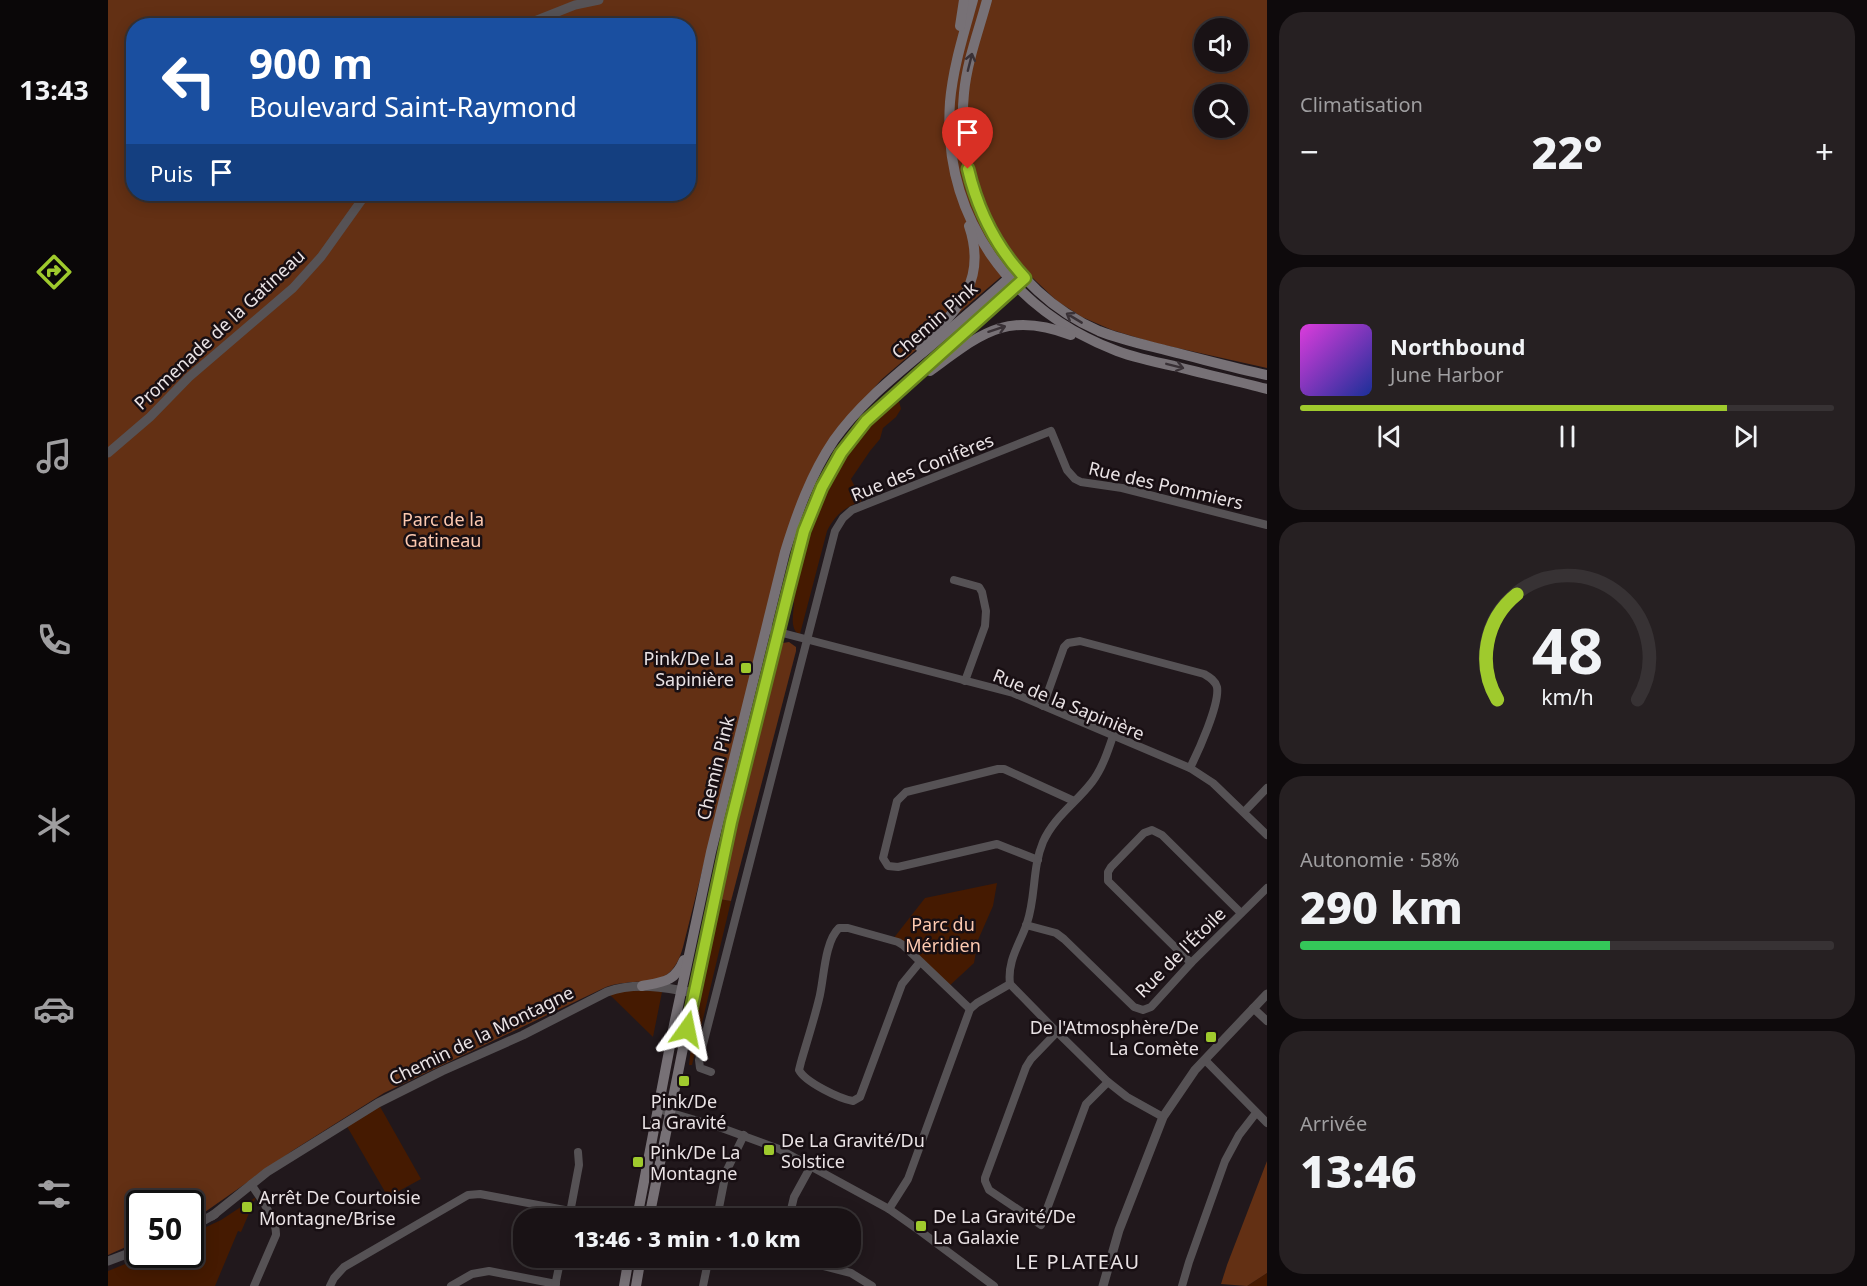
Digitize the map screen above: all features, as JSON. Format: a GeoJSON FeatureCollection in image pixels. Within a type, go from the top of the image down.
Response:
{"type":"FeatureCollection","features":[{"type":"Feature","properties":{"kind":"main road"},"geometry":{"type":"LineString","coordinates":[[882,387],[954,312],[969,285],[973,270],[974,246],[953,158],[950,120],[952,87],[964,0]]}},
{"type":"Feature","properties":{"kind":"main road"},"geometry":{"type":"LineString","coordinates":[[952,87],[973,0]]}},
{"type":"Feature","properties":{"kind":"main road"},"geometry":{"type":"LineString","coordinates":[[987,0],[966,78],[963,120],[965,148],[973,187],[985,220],[1004,252],[1021,274],[1059,309],[1101,332],[1267,375]]}},
{"type":"Feature","properties":{"kind":"main road"},"geometry":{"type":"LineString","coordinates":[[961,194],[981,239],[1013,282],[1037,306],[1066,327],[1119,351]]}},
{"type":"Feature","properties":{"kind":"main road","name":"Chemin Pink"},"geometry":{"type":"LineString","coordinates":[[651,1208],[694,993],[736,801],[802,539],[822,487],[841,453],[858,430],[1021,274]]}},
{"type":"Feature","properties":{"kind":"main road","name":"Chemin Pink"},"geometry":{"type":"LineString","coordinates":[[639,1208],[681,990],[711,852],[793,527],[811,480],[835,439],[882,387],[1013,282]]}},
{"type":"Feature","properties":{"kind":"main road"},"geometry":{"type":"LineString","coordinates":[[895,394],[984,333],[1009,325],[1024,324],[1043,326],[1119,351],[1267,389]]}},
{"type":"Feature","properties":{"kind":"main road"},"geometry":{"type":"LineString","coordinates":[[642,986],[671,978],[681,966],[711,852]]}},
{"type":"Feature","properties":{"kind":"main road"},"geometry":{"type":"LineString","coordinates":[[624,1286],[627,1268]]}},
{"type":"Feature","properties":{"kind":"main road"},"geometry":{"type":"LineString","coordinates":[[636,1286],[639,1268]]}},
{"type":"Feature","properties":{"kind":"street"},"geometry":{"type":"LineString","coordinates":[[542,18],[575,5],[599,0]]}},
{"type":"Feature","properties":{"kind":"street","name":"Promenade de la Gatineau"},"geometry":{"type":"LineString","coordinates":[[108,453],[150,417],[189,377],[293,288],[321,256],[361,201]]}},
{"type":"Feature","properties":{"kind":"street","name":"Rue des Pommiers"},"geometry":{"type":"LineString","coordinates":[[1051,431],[1067,470],[1075,479],[1122,488],[1267,525]]}},
{"type":"Feature","properties":{"kind":"street","name":"Rue des Conifères"},"geometry":{"type":"LineString","coordinates":[[711,1072],[700,1068],[699,1060],[838,524],[852,510],[1051,431]]}},
{"type":"Feature","properties":{"kind":"street"},"geometry":{"type":"LineString","coordinates":[[954,580],[979,588],[986,612],[985,626],[965,681]]}},
{"type":"Feature","properties":{"kind":"street","name":"Rue de la Sapinière"},"geometry":{"type":"LineString","coordinates":[[767,629],[1013,693],[1190,768],[1213,783],[1267,835]]}},
{"type":"Feature","properties":{"kind":"street"},"geometry":{"type":"LineString","coordinates":[[1043,706],[1064,647],[1073,641],[1203,674],[1214,681],[1217,690],[1207,732],[1190,768]]}},
{"type":"Feature","properties":{"kind":"street"},"geometry":{"type":"LineString","coordinates":[[1113,736],[1096,776],[1051,827],[1043,843],[1026,926],[1011,959],[1010,984],[1108,1082],[1128,1097],[1163,1117]]}},
{"type":"Feature","properties":{"kind":"street"},"geometry":{"type":"LineString","coordinates":[[1038,860],[997,844],[898,867],[888,866],[883,858],[897,801],[906,792],[1004,769],[1074,801]]}},
{"type":"Feature","properties":{"kind":"street"},"geometry":{"type":"LineString","coordinates":[[1244,812],[1267,788]]}},
{"type":"Feature","properties":{"kind":"street"},"geometry":{"type":"LineString","coordinates":[[1191,963],[1108,881],[1110,867],[1144,833],[1152,830],[1162,835],[1241,913]]}},
{"type":"Feature","properties":{"kind":"street","name":"Rue de l'Étoile"},"geometry":{"type":"LineString","coordinates":[[1026,926],[1056,933],[1138,1009],[1147,1010],[1267,888]]}},
{"type":"Feature","properties":{"kind":"street"},"geometry":{"type":"LineString","coordinates":[[921,962],[902,984],[860,1097],[853,1101],[848,1100],[804,1078],[799,1070],[820,997],[822,975],[838,928],[848,928],[893,939],[903,945],[921,962],[970,1009]]}},
{"type":"Feature","properties":{"kind":"street"},"geometry":{"type":"LineString","coordinates":[[889,1209],[908,1179],[970,1009],[1010,984]]}},
{"type":"Feature","properties":{"kind":"street","name":"Chemin de la Montagne"},"geometry":{"type":"LineString","coordinates":[[204,1220],[253,1186],[267,1172],[388,1098],[523,1035],[607,992],[642,986],[694,993]]}},
{"type":"Feature","properties":{"kind":"street"},"geometry":{"type":"LineString","coordinates":[[1103,1286],[1119,1230],[1163,1117],[1185,1083],[1267,994]]}},
{"type":"Feature","properties":{"kind":"street"},"geometry":{"type":"LineString","coordinates":[[1253,1008],[1267,1022]]}},
{"type":"Feature","properties":{"kind":"street"},"geometry":{"type":"LineString","coordinates":[[1057,1032],[1031,1059],[1021,1079],[984,1181],[989,1190],[1041,1225],[1086,1104],[1108,1082]]}},
{"type":"Feature","properties":{"kind":"street"},"geometry":{"type":"LineString","coordinates":[[1205,1060],[1267,1123]]}},
{"type":"Feature","properties":{"kind":"street"},"geometry":{"type":"LineString","coordinates":[[658,1109],[744,1135],[779,1149],[889,1209],[993,1286]]}},
{"type":"Feature","properties":{"kind":"street"},"geometry":{"type":"LineString","coordinates":[[1182,1286],[1224,1161],[1239,1135],[1256,1113]]}},
{"type":"Feature","properties":{"kind":"street"},"geometry":{"type":"LineString","coordinates":[[719,1208],[726,1172],[744,1135]]}},
{"type":"Feature","properties":{"kind":"street"},"geometry":{"type":"LineString","coordinates":[[570,1208],[579,1165],[578,1152]]}},
{"type":"Feature","properties":{"kind":"street"},"geometry":{"type":"LineString","coordinates":[[791,1208],[794,1197],[811,1166]]}},
{"type":"Feature","properties":{"kind":"street"},"geometry":{"type":"LineString","coordinates":[[253,1186],[276,1229],[276,1235],[254,1286]]}},
{"type":"Feature","properties":{"kind":"street"},"geometry":{"type":"LineString","coordinates":[[330,1286],[344,1267],[468,1195],[480,1194],[539,1208]]}},
{"type":"Feature","properties":{"kind":"street"},"geometry":{"type":"LineString","coordinates":[[108,1262],[126,1255]]}},
{"type":"Feature","properties":{"kind":"street"},"geometry":{"type":"LineString","coordinates":[[452,1286],[472,1274],[489,1271],[556,1285],[559,1268]]}},
{"type":"Feature","properties":{"kind":"street"},"geometry":{"type":"LineString","coordinates":[[704,1286],[707,1268]]}},
{"type":"Feature","properties":{"kind":"street"},"geometry":{"type":"LineString","coordinates":[[831,1268],[851,1273],[872,1286]]}},
{"type":"Feature","properties":{"kind":"green space","name":"Parc de la Gatineau"},"geometry":{"type":"Polygon","coordinates":[[[108,0],[1267,0],[1267,368],[1155,343],[1112,330],[1082,317],[1057,301],[1017,263],[882,379],[838,428],[782,552],[683,947],[677,962],[670,971],[653,980],[606,987],[384,1093],[292,1151],[205,1212],[204,1190],[126,1190],[126,1247],[108,1255],[108,0]]]}},
{"type":"Feature","properties":{"kind":"green space"},"geometry":{"type":"Polygon","coordinates":[[[899,401],[901,409],[896,417],[883,428],[880,439],[851,479],[862,501],[841,512],[827,531],[800,634],[794,629],[793,621],[795,589],[802,555],[816,510],[849,451],[880,417],[899,401]]]}},
{"type":"Feature","properties":{"kind":"green space"},"geometry":{"type":"Polygon","coordinates":[[[789,642],[796,647],[796,651],[731,901],[719,899],[781,648],[783,643],[789,642]]]}},
{"type":"Feature","properties":{"kind":"green space","name":"Parc du Méridien"},"geometry":{"type":"Polygon","coordinates":[[[997,883],[993,906],[978,940],[974,963],[947,988],[893,939],[925,898],[997,883]]]}},
{"type":"Feature","properties":{"kind":"green space"},"geometry":{"type":"Polygon","coordinates":[[[719,899],[731,901],[692,1065],[689,1065],[694,1023],[719,899]]]}},
{"type":"Feature","properties":{"kind":"green space"},"geometry":{"type":"Polygon","coordinates":[[[663,987],[653,1037],[607,992],[663,987]]]}},
{"type":"Feature","properties":{"kind":"green space"},"geometry":{"type":"Polygon","coordinates":[[[378,1103],[421,1179],[388,1197],[345,1123],[378,1103]]]}},
{"type":"Feature","properties":{"kind":"green space"},"geometry":{"type":"Polygon","coordinates":[[[1267,1161],[1267,1273],[1247,1286],[1221,1284],[1227,1265],[1267,1161]]]}},
{"type":"Feature","properties":{"kind":"green space"},"geometry":{"type":"Polygon","coordinates":[[[256,1197],[241,1232],[238,1231],[215,1286],[108,1286],[108,1271],[126,1264],[126,1268],[204,1268],[204,1228],[221,1220],[256,1197]]]}},
{"type":"Feature","properties":{"kind":"green space"},"geometry":{"type":"Polygon","coordinates":[[[1267,1273],[1267,1286],[1247,1286],[1267,1273]]]}},
{"type":"Feature","properties":{"kind":"place","name":"Pink/De La Sapinière"},"geometry":{"type":"Point","coordinates":[746,668]}},
{"type":"Feature","properties":{"kind":"place","name":"De l'Atmosphère/De La Comète"},"geometry":{"type":"Point","coordinates":[1211,1037]}},
{"type":"Feature","properties":{"kind":"place","name":"Pink/De La Gravité"},"geometry":{"type":"Point","coordinates":[684,1081]}},
{"type":"Feature","properties":{"kind":"place","name":"De La Gravité/Du Solstice"},"geometry":{"type":"Point","coordinates":[769,1150]}},
{"type":"Feature","properties":{"kind":"place","name":"Pink/De La Montagne"},"geometry":{"type":"Point","coordinates":[638,1162]}},
{"type":"Feature","properties":{"kind":"place","name":"Arrêt De Courtoisie Montagne/Brise"},"geometry":{"type":"Point","coordinates":[247,1207]}},
{"type":"Feature","properties":{"kind":"place","name":"De La Gravité/De La Galaxie"},"geometry":{"type":"Point","coordinates":[921,1226]}},
{"type":"Feature","properties":{"kind":"district","name":"LE PLATEAU"},"geometry":{"type":"Point","coordinates":[1078,1261]}},
{"type":"Feature","properties":{"kind":"route"},"geometry":{"type":"LineString","coordinates":[[687,1029],[731,822],[789,589],[804,531],[822,487],[841,453],[866,421],[1025,278],[990,231],[968,169]]}}]}
